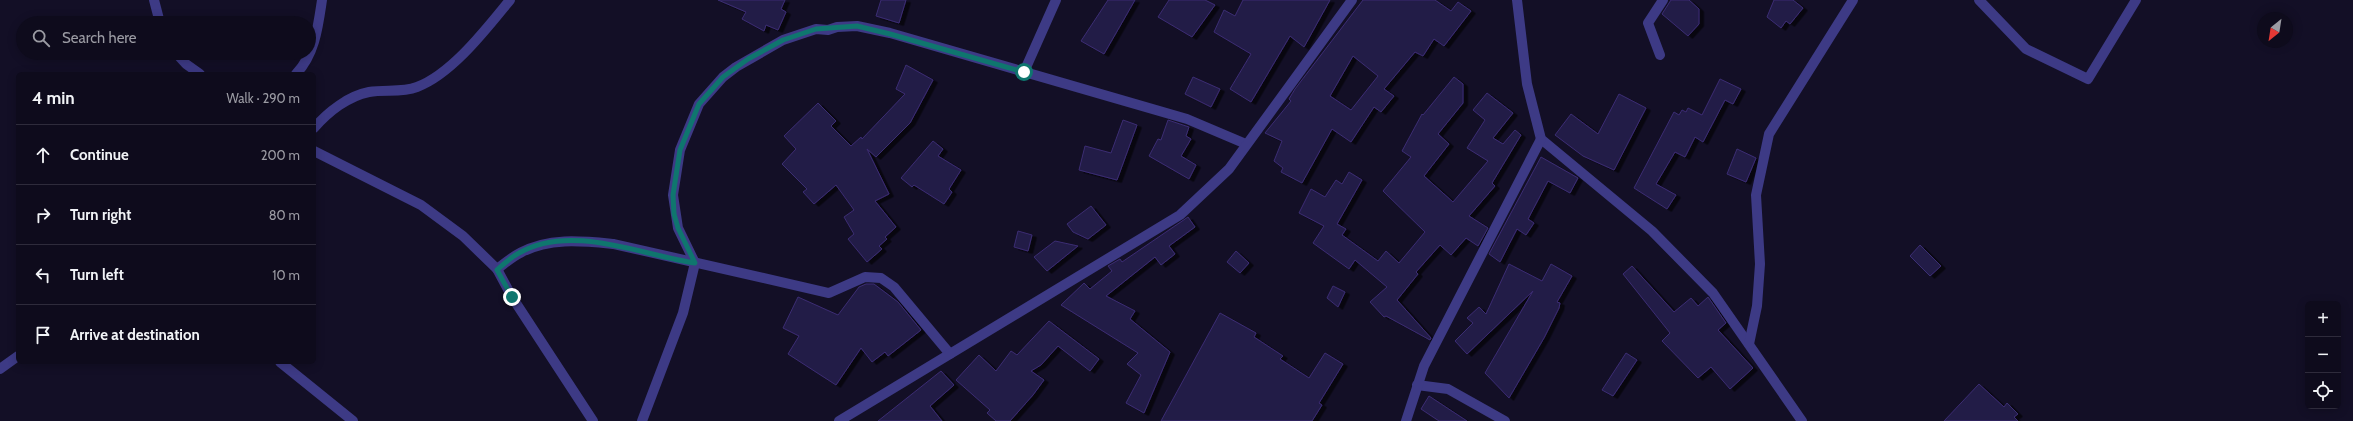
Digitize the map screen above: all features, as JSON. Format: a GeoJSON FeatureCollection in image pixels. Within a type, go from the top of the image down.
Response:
{"type":"FeatureCollection","features":[{"type":"Feature","properties":{"kind":"street"},"geometry":{"type":"LineString","coordinates":[[154,0],[158,16]]}},
{"type":"Feature","properties":{"kind":"street"},"geometry":{"type":"LineString","coordinates":[[316,31],[322,0]]}},
{"type":"Feature","properties":{"kind":"street"},"geometry":{"type":"LineString","coordinates":[[316,126],[342,102],[369,92],[401,91],[432,79],[487,28],[510,0]]}},
{"type":"Feature","properties":{"kind":"street"},"geometry":{"type":"LineString","coordinates":[[1024,72],[1056,0]]}},
{"type":"Feature","properties":{"kind":"street"},"geometry":{"type":"LineString","coordinates":[[839,421],[1180,215],[1229,168],[1352,0]]}},
{"type":"Feature","properties":{"kind":"street"},"geometry":{"type":"LineString","coordinates":[[1517,0],[1527,84],[1541,139],[1652,231],[1713,293],[1802,421]]}},
{"type":"Feature","properties":{"kind":"street"},"geometry":{"type":"LineString","coordinates":[[1660,55],[1648,23],[1663,0]]}},
{"type":"Feature","properties":{"kind":"street"},"geometry":{"type":"LineString","coordinates":[[1749,344],[1757,306],[1760,264],[1756,195],[1769,134],[1853,0]]}},
{"type":"Feature","properties":{"kind":"street"},"geometry":{"type":"LineString","coordinates":[[1979,0],[2026,49],[2088,80],[2136,0]]}},
{"type":"Feature","properties":{"kind":"street"},"geometry":{"type":"LineString","coordinates":[[642,421],[683,313],[695,263],[678,228],[674,214],[673,195],[680,150],[699,104],[723,77],[748,59],[783,40],[816,29],[857,26],[1187,118],[1246,144]]}},
{"type":"Feature","properties":{"kind":"street"},"geometry":{"type":"LineString","coordinates":[[182,60],[197,72]]}},
{"type":"Feature","properties":{"kind":"street"},"geometry":{"type":"LineString","coordinates":[[298,72],[306,60]]}},
{"type":"Feature","properties":{"kind":"street"},"geometry":{"type":"LineString","coordinates":[[1406,421],[1417,385],[1541,139]]}},
{"type":"Feature","properties":{"kind":"street"},"geometry":{"type":"LineString","coordinates":[[316,152],[421,205],[463,236],[497,270],[512,297],[592,421]]}},
{"type":"Feature","properties":{"kind":"street"},"geometry":{"type":"LineString","coordinates":[[497,270],[519,253],[555,242],[614,244],[829,293],[865,277],[882,278],[894,287],[950,354]]}},
{"type":"Feature","properties":{"kind":"street"},"geometry":{"type":"LineString","coordinates":[[0,369],[16,357]]}},
{"type":"Feature","properties":{"kind":"street"},"geometry":{"type":"LineString","coordinates":[[282,364],[353,421]]}},
{"type":"Feature","properties":{"kind":"street"},"geometry":{"type":"LineString","coordinates":[[1417,385],[1448,389],[1505,421]]}},
{"type":"Feature","properties":{"kind":"building"},"geometry":{"type":"Polygon","coordinates":[[[718,0],[785,0],[781,9],[786,12],[778,30],[766,25],[764,31],[742,19],[746,12],[718,0]]]}},
{"type":"Feature","properties":{"kind":"building"},"geometry":{"type":"Polygon","coordinates":[[[881,0],[906,0],[899,23],[876,16],[881,0]]]}},
{"type":"Feature","properties":{"kind":"building"},"geometry":{"type":"Polygon","coordinates":[[[1108,0],[1135,0],[1104,54],[1081,41],[1108,0]]]}},
{"type":"Feature","properties":{"kind":"building"},"geometry":{"type":"Polygon","coordinates":[[[1169,0],[1205,0],[1215,5],[1192,37],[1158,17],[1169,0]]]}},
{"type":"Feature","properties":{"kind":"building"},"geometry":{"type":"Polygon","coordinates":[[[1243,0],[1330,0],[1304,47],[1290,36],[1251,102],[1230,89],[1251,54],[1214,32],[1224,10],[1235,16],[1243,0]]]}},
{"type":"Feature","properties":{"kind":"building"},"geometry":{"type":"Polygon","coordinates":[[[1363,0],[1435,0],[1451,11],[1458,2],[1471,11],[1444,46],[1434,39],[1423,56],[1415,52],[1384,89],[1394,96],[1381,112],[1374,107],[1351,142],[1332,129],[1302,183],[1281,172],[1283,168],[1274,161],[1282,141],[1265,133],[1291,101],[1289,99],[1363,0]],[[1353,56],[1330,96],[1351,110],[1378,76],[1353,56]]]}},
{"type":"Feature","properties":{"kind":"building"},"geometry":{"type":"Polygon","coordinates":[[[1671,0],[1689,0],[1699,9],[1699,24],[1688,36],[1662,14],[1671,0]]]}},
{"type":"Feature","properties":{"kind":"building"},"geometry":{"type":"Polygon","coordinates":[[[1774,0],[1793,0],[1803,8],[1790,24],[1786,21],[1781,28],[1767,17],[1774,0]]]}},
{"type":"Feature","properties":{"kind":"building"},"geometry":{"type":"Polygon","coordinates":[[[906,65],[933,80],[910,123],[876,157],[867,149],[889,194],[875,201],[896,227],[885,237],[887,239],[879,246],[882,249],[867,262],[848,239],[854,234],[844,217],[854,210],[836,185],[814,204],[803,192],[807,189],[782,164],[796,149],[784,136],[818,103],[836,121],[831,126],[851,146],[861,137],[862,139],[905,94],[896,89],[906,65]]]}},
{"type":"Feature","properties":{"kind":"building"},"geometry":{"type":"Polygon","coordinates":[[[1193,77],[1220,89],[1211,107],[1185,94],[1193,77]]]}},
{"type":"Feature","properties":{"kind":"building"},"geometry":{"type":"Polygon","coordinates":[[[1454,77],[1463,84],[1463,103],[1438,134],[1449,144],[1424,176],[1453,202],[1488,161],[1467,148],[1485,120],[1473,110],[1487,93],[1513,113],[1493,138],[1503,144],[1515,130],[1521,135],[1492,183],[1495,186],[1469,216],[1488,228],[1478,246],[1466,238],[1451,255],[1440,245],[1416,272],[1418,274],[1397,300],[1431,338],[1430,340],[1386,316],[1384,317],[1370,302],[1387,287],[1355,260],[1349,269],[1313,243],[1324,226],[1299,213],[1311,189],[1325,197],[1336,180],[1342,184],[1349,172],[1362,180],[1337,224],[1346,229],[1342,235],[1378,261],[1386,251],[1399,263],[1425,232],[1383,191],[1411,157],[1402,151],[1422,114],[1423,115],[1454,77]]]}},
{"type":"Feature","properties":{"kind":"building"},"geometry":{"type":"Polygon","coordinates":[[[1720,79],[1741,89],[1733,104],[1725,100],[1703,142],[1695,137],[1685,157],[1675,152],[1656,184],[1676,195],[1667,209],[1634,188],[1674,112],[1679,115],[1682,110],[1686,112],[1688,108],[1702,115],[1720,79]]]}},
{"type":"Feature","properties":{"kind":"building"},"geometry":{"type":"Polygon","coordinates":[[[1619,94],[1646,108],[1614,170],[1583,156],[1555,135],[1571,114],[1598,134],[1619,94]]]}},
{"type":"Feature","properties":{"kind":"building"},"geometry":{"type":"Polygon","coordinates":[[[1123,120],[1137,125],[1117,180],[1079,170],[1085,146],[1111,153],[1123,120]]]}},
{"type":"Feature","properties":{"kind":"building"},"geometry":{"type":"Polygon","coordinates":[[[1168,120],[1189,127],[1186,136],[1191,139],[1181,156],[1196,165],[1189,179],[1149,156],[1158,139],[1161,140],[1168,120]]]}},
{"type":"Feature","properties":{"kind":"building"},"geometry":{"type":"Polygon","coordinates":[[[933,141],[943,149],[938,156],[961,170],[949,189],[952,192],[944,204],[914,185],[912,187],[901,178],[933,141]]]}},
{"type":"Feature","properties":{"kind":"building"},"geometry":{"type":"Polygon","coordinates":[[[1737,149],[1756,158],[1746,182],[1727,174],[1737,149]]]}},
{"type":"Feature","properties":{"kind":"building"},"geometry":{"type":"Polygon","coordinates":[[[1541,157],[1578,178],[1570,193],[1548,181],[1528,219],[1534,223],[1526,235],[1517,229],[1500,262],[1489,254],[1541,157]]]}},
{"type":"Feature","properties":{"kind":"building"},"geometry":{"type":"Polygon","coordinates":[[[1091,206],[1106,225],[1088,239],[1073,232],[1067,224],[1091,206]]]}},
{"type":"Feature","properties":{"kind":"building"},"geometry":{"type":"Polygon","coordinates":[[[1188,217],[1195,227],[1169,246],[1175,254],[1161,265],[1155,257],[1106,296],[1135,311],[1130,319],[1170,352],[1144,413],[1126,403],[1141,375],[1127,364],[1138,353],[1061,305],[1084,283],[1090,289],[1112,271],[1108,266],[1120,259],[1122,262],[1188,217]]]}},
{"type":"Feature","properties":{"kind":"building"},"geometry":{"type":"Polygon","coordinates":[[[1018,231],[1032,235],[1028,251],[1014,247],[1018,231]]]}},
{"type":"Feature","properties":{"kind":"building"},"geometry":{"type":"Polygon","coordinates":[[[1055,241],[1078,246],[1047,271],[1034,257],[1055,241]]]}},
{"type":"Feature","properties":{"kind":"building"},"geometry":{"type":"Polygon","coordinates":[[[1920,245],[1941,266],[1930,276],[1910,256],[1920,245]]]}},
{"type":"Feature","properties":{"kind":"building"},"geometry":{"type":"Polygon","coordinates":[[[1236,251],[1249,263],[1240,273],[1227,262],[1236,251]]]}},
{"type":"Feature","properties":{"kind":"building"},"geometry":{"type":"Polygon","coordinates":[[[1509,264],[1542,281],[1551,264],[1572,276],[1557,302],[1560,303],[1559,308],[1544,338],[1509,398],[1485,373],[1533,291],[1467,354],[1455,341],[1473,323],[1467,318],[1479,307],[1486,314],[1509,264]]]}},
{"type":"Feature","properties":{"kind":"building"},"geometry":{"type":"Polygon","coordinates":[[[1632,266],[1674,312],[1691,298],[1698,306],[1708,297],[1726,323],[1718,330],[1753,368],[1730,389],[1711,367],[1698,378],[1662,341],[1670,333],[1623,274],[1632,266]]]}},
{"type":"Feature","properties":{"kind":"building"},"geometry":{"type":"Polygon","coordinates":[[[866,284],[874,284],[898,302],[921,330],[888,356],[885,352],[872,362],[861,348],[836,385],[788,354],[799,336],[783,328],[798,297],[838,315],[859,287],[866,284]]]}},
{"type":"Feature","properties":{"kind":"building"},"geometry":{"type":"Polygon","coordinates":[[[1333,286],[1345,292],[1338,307],[1327,298],[1333,286]]]}},
{"type":"Feature","properties":{"kind":"building"},"geometry":{"type":"Polygon","coordinates":[[[1220,313],[1256,333],[1254,337],[1283,356],[1280,359],[1309,378],[1325,353],[1343,364],[1319,403],[1322,405],[1312,421],[1161,421],[1220,313]]]}},
{"type":"Feature","properties":{"kind":"building"},"geometry":{"type":"Polygon","coordinates":[[[1049,321],[1099,359],[1090,371],[1058,346],[1041,365],[1031,371],[1044,380],[1033,395],[1010,421],[996,421],[987,413],[990,410],[956,380],[979,355],[996,371],[1011,351],[1017,355],[1049,321]]]}},
{"type":"Feature","properties":{"kind":"building"},"geometry":{"type":"Polygon","coordinates":[[[1626,353],[1637,360],[1613,396],[1602,390],[1626,353]]]}},
{"type":"Feature","properties":{"kind":"building"},"geometry":{"type":"Polygon","coordinates":[[[941,371],[954,385],[930,406],[942,421],[878,421],[941,371]]]}},
{"type":"Feature","properties":{"kind":"building"},"geometry":{"type":"Polygon","coordinates":[[[1979,384],[2004,407],[2007,403],[2018,414],[2014,417],[2018,421],[1944,421],[1979,384]]]}},
{"type":"Feature","properties":{"kind":"building"},"geometry":{"type":"Polygon","coordinates":[[[1429,396],[1467,421],[1439,421],[1421,409],[1429,396]]]}},
{"type":"Feature","properties":{"kind":"route"},"geometry":{"type":"LineString","coordinates":[[512,297],[497,270],[519,253],[537,245],[555,242],[585,241],[614,244],[695,263],[678,228],[674,214],[673,195],[676,167],[684,136],[699,104],[723,77],[748,59],[783,40],[816,29],[828,30],[837,26],[857,26],[1024,72]]}}]}
